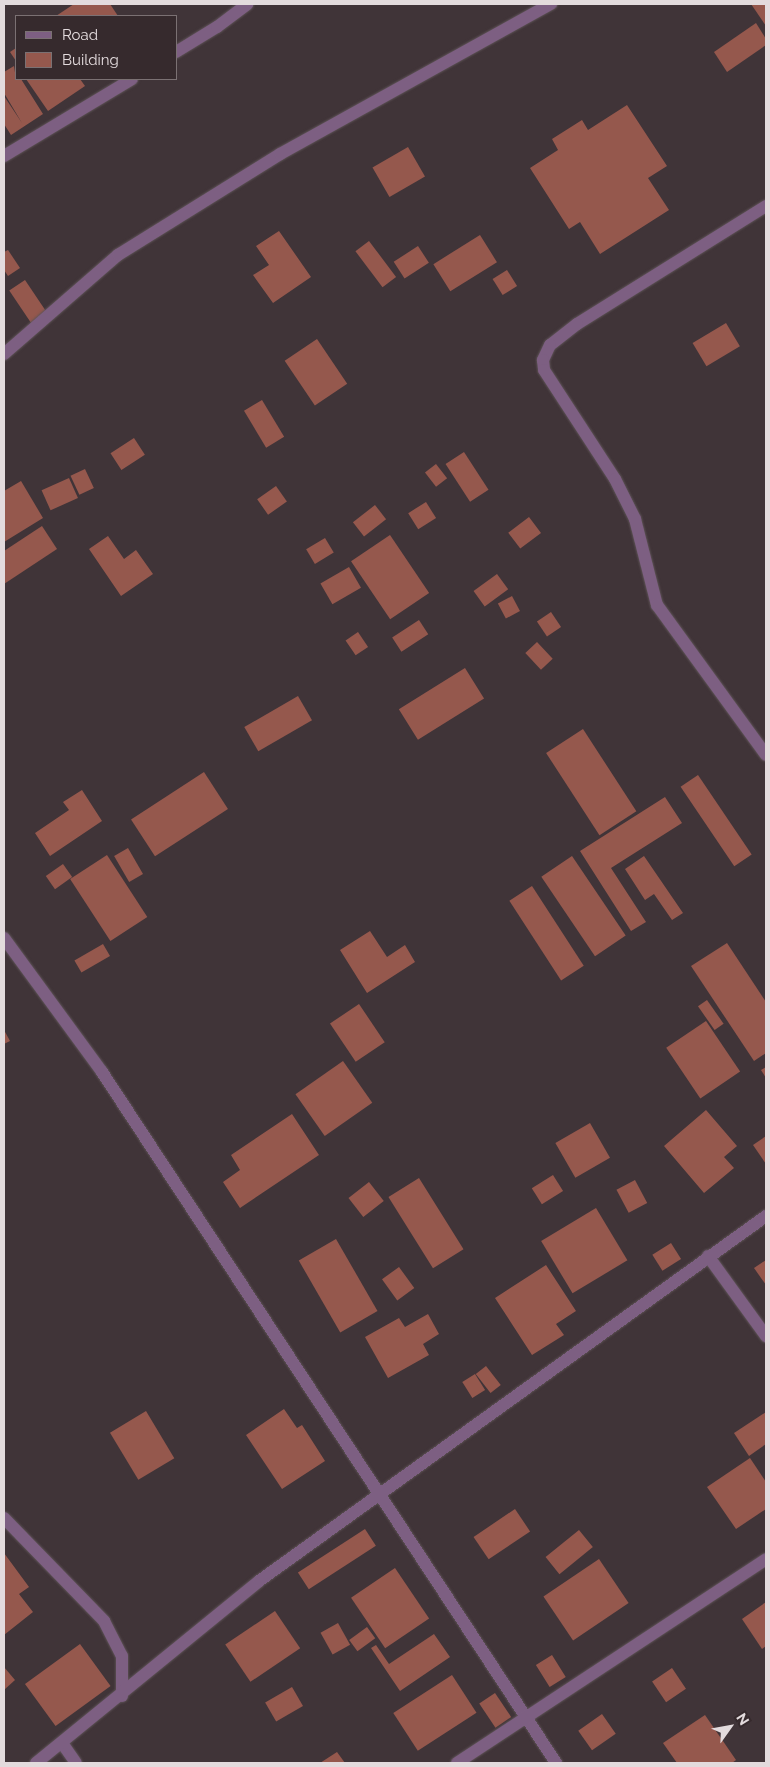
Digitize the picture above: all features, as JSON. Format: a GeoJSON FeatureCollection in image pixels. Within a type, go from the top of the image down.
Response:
{"type":"FeatureCollection","features":[{"type":"Feature","properties":{"kind":"street"},"geometry":{"type":"LineString","coordinates":[[178,51],[247,4]]}},
{"type":"Feature","properties":{"kind":"street"},"geometry":{"type":"LineString","coordinates":[[4,354],[118,255],[280,154],[551,4]]}},
{"type":"Feature","properties":{"kind":"street"},"geometry":{"type":"LineString","coordinates":[[4,156],[130,80]]}},
{"type":"Feature","properties":{"kind":"street"},"geometry":{"type":"LineString","coordinates":[[766,206],[577,324],[550,345],[543,360],[544,370],[615,479],[635,519],[657,605],[766,754]]}},
{"type":"Feature","properties":{"kind":"street"},"geometry":{"type":"LineString","coordinates":[[4,938],[102,1072],[556,1763]]}},
{"type":"Feature","properties":{"kind":"street"},"geometry":{"type":"LineString","coordinates":[[36,1763],[122,1696],[259,1581],[379,1492],[766,1216]]}},
{"type":"Feature","properties":{"kind":"street"},"geometry":{"type":"LineString","coordinates":[[708,1256],[766,1336]]}},
{"type":"Feature","properties":{"kind":"street"},"geometry":{"type":"LineString","coordinates":[[4,1518],[104,1621],[122,1656],[122,1696]]}},
{"type":"Feature","properties":{"kind":"street"},"geometry":{"type":"LineString","coordinates":[[457,1763],[766,1559]]}},
{"type":"Feature","properties":{"kind":"street"},"geometry":{"type":"LineString","coordinates":[[62,1743],[76,1763]]}},
{"type":"Feature","properties":{"kind":"building"},"geometry":{"type":"Polygon","coordinates":[[[74,4],[110,4],[117,15],[58,15],[74,4]]]}},
{"type":"Feature","properties":{"kind":"building"},"geometry":{"type":"Polygon","coordinates":[[[751,4],[766,4],[766,26],[751,4]]]}},
{"type":"Feature","properties":{"kind":"building"},"geometry":{"type":"Polygon","coordinates":[[[756,23],[766,39],[766,45],[727,72],[714,52],[756,23]]]}},
{"type":"Feature","properties":{"kind":"building"},"geometry":{"type":"Polygon","coordinates":[[[15,49],[15,60],[10,52],[15,49]]]}},
{"type":"Feature","properties":{"kind":"building"},"geometry":{"type":"Polygon","coordinates":[[[14,66],[15,80],[22,80],[43,114],[11,135],[4,124],[4,96],[22,123],[4,93],[4,72],[14,66]]]}},
{"type":"Feature","properties":{"kind":"building"},"geometry":{"type":"Polygon","coordinates":[[[27,80],[81,80],[85,86],[48,111],[27,80]]]}},
{"type":"Feature","properties":{"kind":"building"},"geometry":{"type":"Polygon","coordinates":[[[627,105],[667,166],[648,178],[669,210],[600,254],[580,222],[569,229],[530,168],[558,150],[552,139],[582,120],[588,130],[627,105]]]}},
{"type":"Feature","properties":{"kind":"building"},"geometry":{"type":"Polygon","coordinates":[[[408,147],[425,176],[389,197],[372,168],[408,147]]]}},
{"type":"Feature","properties":{"kind":"building"},"geometry":{"type":"Polygon","coordinates":[[[279,231],[311,277],[273,303],[253,275],[269,265],[256,246],[279,231]]]}},
{"type":"Feature","properties":{"kind":"building"},"geometry":{"type":"Polygon","coordinates":[[[480,235],[497,262],[450,291],[433,264],[480,235]]]}},
{"type":"Feature","properties":{"kind":"building"},"geometry":{"type":"Polygon","coordinates":[[[369,241],[396,277],[383,287],[355,251],[369,241]]]}},
{"type":"Feature","properties":{"kind":"building"},"geometry":{"type":"Polygon","coordinates":[[[418,246],[429,263],[405,279],[394,262],[418,246]]]}},
{"type":"Feature","properties":{"kind":"building"},"geometry":{"type":"Polygon","coordinates":[[[8,250],[20,268],[8,276],[4,270],[4,252],[8,250]]]}},
{"type":"Feature","properties":{"kind":"building"},"geometry":{"type":"Polygon","coordinates":[[[507,270],[517,286],[503,295],[493,279],[507,270]]]}},
{"type":"Feature","properties":{"kind":"building"},"geometry":{"type":"Polygon","coordinates":[[[25,280],[47,313],[32,324],[9,291],[25,280]]]}},
{"type":"Feature","properties":{"kind":"building"},"geometry":{"type":"Polygon","coordinates":[[[726,323],[740,346],[706,366],[693,343],[726,323]]]}},
{"type":"Feature","properties":{"kind":"building"},"geometry":{"type":"Polygon","coordinates":[[[317,339],[347,384],[315,406],[285,361],[317,339]]]}},
{"type":"Feature","properties":{"kind":"building"},"geometry":{"type":"Polygon","coordinates":[[[262,400],[284,437],[266,448],[244,411],[262,400]]]}},
{"type":"Feature","properties":{"kind":"building"},"geometry":{"type":"Polygon","coordinates":[[[134,438],[145,455],[121,470],[111,453],[134,438]]]}},
{"type":"Feature","properties":{"kind":"building"},"geometry":{"type":"Polygon","coordinates":[[[464,452],[489,490],[470,502],[446,464],[464,452]]]}},
{"type":"Feature","properties":{"kind":"building"},"geometry":{"type":"Polygon","coordinates":[[[436,464],[447,478],[436,487],[425,473],[436,464]]]}},
{"type":"Feature","properties":{"kind":"building"},"geometry":{"type":"Polygon","coordinates":[[[85,469],[94,488],[79,495],[70,476],[85,469]]]}},
{"type":"Feature","properties":{"kind":"building"},"geometry":{"type":"Polygon","coordinates":[[[69,478],[78,498],[51,510],[42,490],[69,478]]]}},
{"type":"Feature","properties":{"kind":"building"},"geometry":{"type":"Polygon","coordinates":[[[21,481],[43,518],[4,542],[4,491],[21,481]]]}},
{"type":"Feature","properties":{"kind":"building"},"geometry":{"type":"Polygon","coordinates":[[[276,486],[287,502],[268,515],[257,499],[276,486]]]}},
{"type":"Feature","properties":{"kind":"building"},"geometry":{"type":"Polygon","coordinates":[[[426,502],[436,518],[418,529],[408,513],[426,502]]]}},
{"type":"Feature","properties":{"kind":"building"},"geometry":{"type":"Polygon","coordinates":[[[375,505],[386,519],[364,536],[353,522],[375,505]]]}},
{"type":"Feature","properties":{"kind":"building"},"geometry":{"type":"Polygon","coordinates":[[[529,517],[541,533],[520,549],[508,533],[529,517]]]}},
{"type":"Feature","properties":{"kind":"building"},"geometry":{"type":"Polygon","coordinates":[[[42,526],[57,549],[4,584],[4,551],[42,526]]]}},
{"type":"Feature","properties":{"kind":"building"},"geometry":{"type":"Polygon","coordinates":[[[390,535],[429,593],[390,619],[351,561],[390,535]]]}},
{"type":"Feature","properties":{"kind":"building"},"geometry":{"type":"Polygon","coordinates":[[[108,536],[124,559],[136,550],[153,574],[121,596],[89,549],[108,536]]]}},
{"type":"Feature","properties":{"kind":"building"},"geometry":{"type":"Polygon","coordinates":[[[325,538],[334,553],[315,564],[306,549],[325,538]]]}},
{"type":"Feature","properties":{"kind":"building"},"geometry":{"type":"Polygon","coordinates":[[[349,567],[361,588],[332,604],[320,584],[349,567]]]}},
{"type":"Feature","properties":{"kind":"building"},"geometry":{"type":"Polygon","coordinates":[[[497,574],[508,589],[485,606],[474,591],[497,574]]]}},
{"type":"Feature","properties":{"kind":"building"},"geometry":{"type":"Polygon","coordinates":[[[512,596],[520,611],[506,619],[498,604],[512,596]]]}},
{"type":"Feature","properties":{"kind":"building"},"geometry":{"type":"Polygon","coordinates":[[[551,612],[561,627],[547,636],[537,622],[551,612]]]}},
{"type":"Feature","properties":{"kind":"building"},"geometry":{"type":"Polygon","coordinates":[[[419,620],[428,634],[401,652],[392,637],[419,620]]]}},
{"type":"Feature","properties":{"kind":"building"},"geometry":{"type":"Polygon","coordinates":[[[358,632],[368,647],[356,655],[346,640],[358,632]]]}},
{"type":"Feature","properties":{"kind":"building"},"geometry":{"type":"Polygon","coordinates":[[[537,642],[553,659],[541,670],[525,653],[537,642]]]}},
{"type":"Feature","properties":{"kind":"building"},"geometry":{"type":"Polygon","coordinates":[[[465,668],[484,699],[418,740],[399,709],[465,668]]]}},
{"type":"Feature","properties":{"kind":"building"},"geometry":{"type":"Polygon","coordinates":[[[298,696],[312,720],[258,751],[244,727],[298,696]]]}},
{"type":"Feature","properties":{"kind":"building"},"geometry":{"type":"Polygon","coordinates":[[[583,729],[636,811],[599,835],[546,753],[583,729]]]}},
{"type":"Feature","properties":{"kind":"building"},"geometry":{"type":"Polygon","coordinates":[[[204,772],[228,809],[155,856],[131,819],[204,772]]]}},
{"type":"Feature","properties":{"kind":"building"},"geometry":{"type":"Polygon","coordinates":[[[698,775],[752,855],[734,866],[681,787],[698,775]]]}},
{"type":"Feature","properties":{"kind":"building"},"geometry":{"type":"Polygon","coordinates":[[[82,790],[102,821],[50,856],[35,833],[69,810],[63,802],[82,790]]]}},
{"type":"Feature","properties":{"kind":"building"},"geometry":{"type":"Polygon","coordinates":[[[665,797],[682,823],[611,868],[646,922],[631,931],[580,851],[665,797]]]}},
{"type":"Feature","properties":{"kind":"building"},"geometry":{"type":"Polygon","coordinates":[[[128,848],[143,874],[129,882],[114,856],[128,848]]]}},
{"type":"Feature","properties":{"kind":"building"},"geometry":{"type":"Polygon","coordinates":[[[107,855],[147,917],[110,941],[70,879],[107,855]]]}},
{"type":"Feature","properties":{"kind":"building"},"geometry":{"type":"Polygon","coordinates":[[[572,856],[626,936],[595,956],[541,877],[572,856]]]}},
{"type":"Feature","properties":{"kind":"building"},"geometry":{"type":"Polygon","coordinates":[[[644,856],[683,913],[672,920],[654,894],[645,900],[625,869],[644,856]]]}},
{"type":"Feature","properties":{"kind":"building"},"geometry":{"type":"Polygon","coordinates":[[[63,864],[72,877],[55,889],[46,876],[63,864]]]}},
{"type":"Feature","properties":{"kind":"building"},"geometry":{"type":"Polygon","coordinates":[[[532,886],[584,966],[561,980],[509,901],[532,886]]]}},
{"type":"Feature","properties":{"kind":"building"},"geometry":{"type":"Polygon","coordinates":[[[370,931],[387,957],[405,945],[415,962],[367,993],[340,950],[370,931]]]}},
{"type":"Feature","properties":{"kind":"building"},"geometry":{"type":"Polygon","coordinates":[[[727,943],[766,1002],[766,1053],[754,1061],[691,966],[727,943]]]}},
{"type":"Feature","properties":{"kind":"building"},"geometry":{"type":"Polygon","coordinates":[[[103,944],[110,956],[81,973],[74,960],[103,944]]]}},
{"type":"Feature","properties":{"kind":"building"},"geometry":{"type":"Polygon","coordinates":[[[707,1000],[724,1024],[715,1030],[698,1006],[707,1000]]]}},
{"type":"Feature","properties":{"kind":"building"},"geometry":{"type":"Polygon","coordinates":[[[359,1004],[385,1042],[356,1062],[330,1024],[359,1004]]]}},
{"type":"Feature","properties":{"kind":"building"},"geometry":{"type":"Polygon","coordinates":[[[706,1021],[740,1072],[700,1098],[666,1048],[706,1021]]]}},
{"type":"Feature","properties":{"kind":"building"},"geometry":{"type":"Polygon","coordinates":[[[4,1030],[10,1041],[4,1044],[4,1030]]]}},
{"type":"Feature","properties":{"kind":"building"},"geometry":{"type":"Polygon","coordinates":[[[343,1061],[372,1103],[325,1136],[295,1094],[343,1061]]]}},
{"type":"Feature","properties":{"kind":"building"},"geometry":{"type":"Polygon","coordinates":[[[766,1067],[766,1078],[761,1070],[766,1067]]]}},
{"type":"Feature","properties":{"kind":"building"},"geometry":{"type":"Polygon","coordinates":[[[706,1110],[737,1146],[724,1157],[734,1168],[704,1193],[664,1146],[706,1110]]]}},
{"type":"Feature","properties":{"kind":"building"},"geometry":{"type":"Polygon","coordinates":[[[292,1114],[319,1155],[240,1208],[223,1182],[240,1170],[231,1155],[292,1114]]]}},
{"type":"Feature","properties":{"kind":"building"},"geometry":{"type":"Polygon","coordinates":[[[590,1123],[610,1158],[575,1178],[555,1143],[590,1123]]]}},
{"type":"Feature","properties":{"kind":"building"},"geometry":{"type":"Polygon","coordinates":[[[766,1136],[766,1164],[753,1145],[766,1136]]]}},
{"type":"Feature","properties":{"kind":"building"},"geometry":{"type":"Polygon","coordinates":[[[553,1175],[563,1191],[542,1204],[532,1188],[553,1175]]]}},
{"type":"Feature","properties":{"kind":"building"},"geometry":{"type":"Polygon","coordinates":[[[419,1178],[464,1249],[433,1268],[388,1197],[419,1178]]]}},
{"type":"Feature","properties":{"kind":"building"},"geometry":{"type":"Polygon","coordinates":[[[635,1180],[647,1203],[629,1213],[616,1190],[635,1180]]]}},
{"type":"Feature","properties":{"kind":"building"},"geometry":{"type":"Polygon","coordinates":[[[369,1182],[384,1201],[363,1217],[349,1198],[369,1182]]]}},
{"type":"Feature","properties":{"kind":"building"},"geometry":{"type":"Polygon","coordinates":[[[596,1208],[627,1260],[573,1293],[541,1241],[596,1208]]]}},
{"type":"Feature","properties":{"kind":"building"},"geometry":{"type":"Polygon","coordinates":[[[336,1239],[378,1311],[340,1332],[299,1260],[336,1239]]]}},
{"type":"Feature","properties":{"kind":"building"},"geometry":{"type":"Polygon","coordinates":[[[671,1243],[681,1259],[662,1271],[652,1255],[671,1243]]]}},
{"type":"Feature","properties":{"kind":"building"},"geometry":{"type":"Polygon","coordinates":[[[766,1260],[766,1285],[754,1268],[766,1260]]]}},
{"type":"Feature","properties":{"kind":"building"},"geometry":{"type":"Polygon","coordinates":[[[546,1265],[576,1311],[556,1324],[564,1335],[532,1355],[495,1298],[546,1265]]]}},
{"type":"Feature","properties":{"kind":"building"},"geometry":{"type":"Polygon","coordinates":[[[399,1267],[414,1288],[397,1300],[382,1279],[399,1267]]]}},
{"type":"Feature","properties":{"kind":"building"},"geometry":{"type":"Polygon","coordinates":[[[428,1314],[439,1334],[423,1344],[429,1355],[388,1378],[365,1337],[399,1318],[405,1327],[428,1314]]]}},
{"type":"Feature","properties":{"kind":"building"},"geometry":{"type":"Polygon","coordinates":[[[486,1366],[501,1385],[491,1393],[476,1374],[486,1366]]]}},
{"type":"Feature","properties":{"kind":"building"},"geometry":{"type":"Polygon","coordinates":[[[475,1374],[485,1390],[472,1398],[462,1382],[475,1374]]]}},
{"type":"Feature","properties":{"kind":"building"},"geometry":{"type":"Polygon","coordinates":[[[284,1409],[297,1428],[302,1425],[325,1461],[282,1489],[246,1435],[284,1409]]]}},
{"type":"Feature","properties":{"kind":"building"},"geometry":{"type":"Polygon","coordinates":[[[146,1411],[174,1458],[138,1480],[110,1433],[146,1411]]]}},
{"type":"Feature","properties":{"kind":"building"},"geometry":{"type":"Polygon","coordinates":[[[766,1412],[766,1444],[749,1456],[734,1433],[766,1412]]]}},
{"type":"Feature","properties":{"kind":"building"},"geometry":{"type":"Polygon","coordinates":[[[750,1458],[766,1482],[766,1509],[736,1529],[707,1487],[750,1458]]]}},
{"type":"Feature","properties":{"kind":"building"},"geometry":{"type":"Polygon","coordinates":[[[515,1509],[530,1531],[489,1559],[474,1537],[515,1509]]]}},
{"type":"Feature","properties":{"kind":"building"},"geometry":{"type":"Polygon","coordinates":[[[365,1529],[376,1546],[309,1589],[298,1573],[365,1529]]]}},
{"type":"Feature","properties":{"kind":"building"},"geometry":{"type":"Polygon","coordinates":[[[579,1530],[593,1547],[559,1574],[546,1557],[579,1530]]]}},
{"type":"Feature","properties":{"kind":"building"},"geometry":{"type":"Polygon","coordinates":[[[4,1553],[29,1587],[19,1594],[33,1612],[4,1635],[4,1553]]]}},
{"type":"Feature","properties":{"kind":"building"},"geometry":{"type":"Polygon","coordinates":[[[599,1559],[629,1603],[573,1640],[543,1596],[599,1559]]]}},
{"type":"Feature","properties":{"kind":"building"},"geometry":{"type":"Polygon","coordinates":[[[395,1568],[429,1619],[385,1648],[351,1598],[395,1568]]]}},
{"type":"Feature","properties":{"kind":"building"},"geometry":{"type":"Polygon","coordinates":[[[766,1602],[766,1646],[762,1649],[742,1619],[766,1602]]]}},
{"type":"Feature","properties":{"kind":"building"},"geometry":{"type":"Polygon","coordinates":[[[275,1611],[300,1648],[250,1682],[225,1645],[275,1611]]]}},
{"type":"Feature","properties":{"kind":"building"},"geometry":{"type":"Polygon","coordinates":[[[338,1623],[350,1645],[333,1655],[321,1633],[338,1623]]]}},
{"type":"Feature","properties":{"kind":"building"},"geometry":{"type":"Polygon","coordinates":[[[367,1627],[375,1638],[357,1651],[349,1640],[367,1627]]]}},
{"type":"Feature","properties":{"kind":"building"},"geometry":{"type":"Polygon","coordinates":[[[434,1634],[450,1657],[400,1691],[371,1648],[376,1645],[389,1664],[434,1634]]]}},
{"type":"Feature","properties":{"kind":"building"},"geometry":{"type":"Polygon","coordinates":[[[80,1644],[111,1686],[56,1726],[25,1684],[80,1644]]]}},
{"type":"Feature","properties":{"kind":"building"},"geometry":{"type":"Polygon","coordinates":[[[552,1655],[566,1677],[550,1687],[536,1665],[552,1655]]]}},
{"type":"Feature","properties":{"kind":"building"},"geometry":{"type":"Polygon","coordinates":[[[4,1667],[15,1680],[4,1690],[4,1667]]]}},
{"type":"Feature","properties":{"kind":"building"},"geometry":{"type":"Polygon","coordinates":[[[672,1668],[686,1689],[666,1702],[652,1681],[672,1668]]]}},
{"type":"Feature","properties":{"kind":"building"},"geometry":{"type":"Polygon","coordinates":[[[452,1675],[477,1713],[418,1751],[393,1713],[452,1675]]]}},
{"type":"Feature","properties":{"kind":"building"},"geometry":{"type":"Polygon","coordinates":[[[292,1687],[303,1706],[276,1722],[265,1702],[292,1687]]]}},
{"type":"Feature","properties":{"kind":"building"},"geometry":{"type":"Polygon","coordinates":[[[495,1693],[511,1717],[495,1728],[479,1704],[495,1693]]]}},
{"type":"Feature","properties":{"kind":"building"},"geometry":{"type":"Polygon","coordinates":[[[602,1714],[616,1734],[592,1750],[578,1731],[602,1714]]]}},
{"type":"Feature","properties":{"kind":"building"},"geometry":{"type":"Polygon","coordinates":[[[705,1715],[736,1760],[732,1763],[677,1763],[663,1743],[705,1715]]]}},
{"type":"Feature","properties":{"kind":"building"},"geometry":{"type":"Polygon","coordinates":[[[337,1752],[345,1763],[320,1763],[337,1752]]]}}]}
